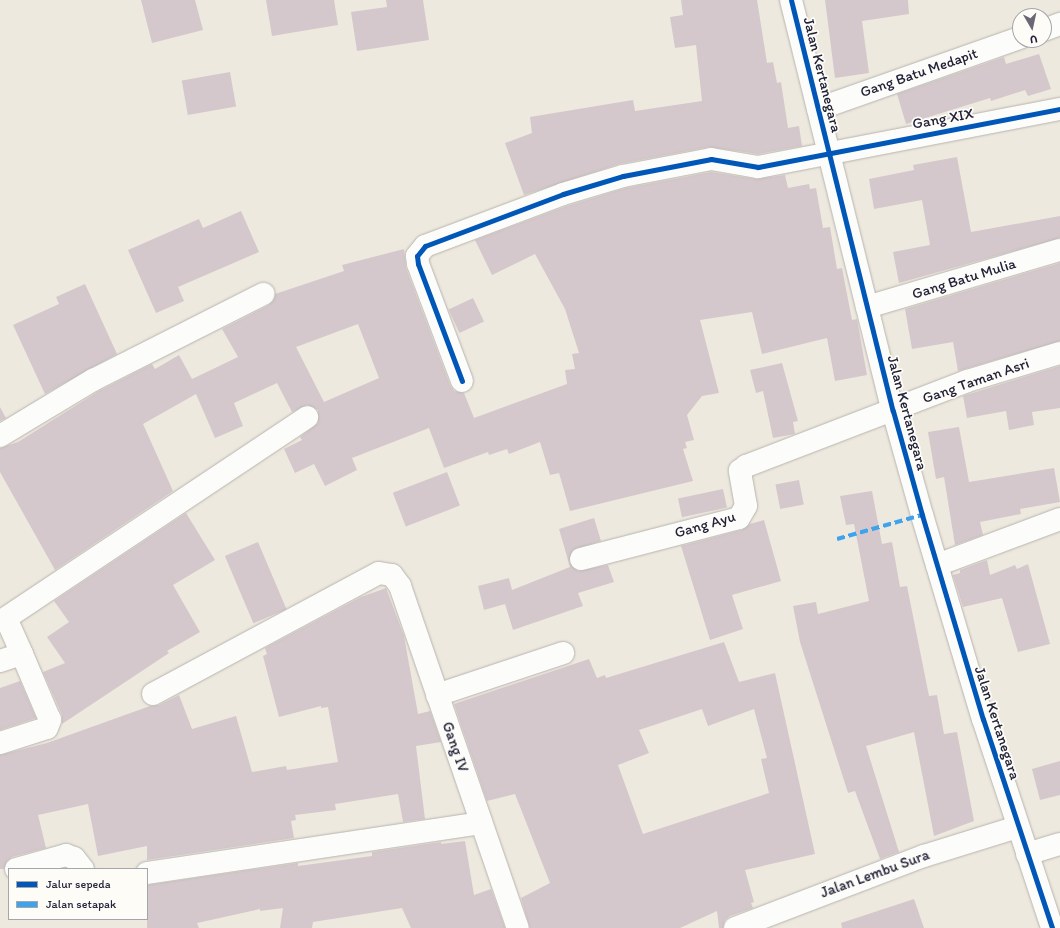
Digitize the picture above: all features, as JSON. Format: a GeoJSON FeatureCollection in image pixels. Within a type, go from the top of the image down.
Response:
{"type":"FeatureCollection","features":[{"type":"Feature","properties":{"kind":"street","name":"Jalan Kertanegara"},"geometry":{"type":"LineString","coordinates":[[791,0],[830,152],[893,411],[937,565],[1018,827],[1052,928]]}},
{"type":"Feature","properties":{"kind":"street","name":"Gang Batu Medapit"},"geometry":{"type":"LineString","coordinates":[[818,109],[1012,41]]}},
{"type":"Feature","properties":{"kind":"street","name":"Gang XIX"},"geometry":{"type":"LineString","coordinates":[[462,381],[418,264],[418,256],[425,246],[563,194],[623,176],[711,159],[758,167],[1060,109]]}},
{"type":"Feature","properties":{"kind":"street","name":"Gang Batu Mulia"},"geometry":{"type":"LineString","coordinates":[[868,307],[1060,250]]}},
{"type":"Feature","properties":{"kind":"street"},"geometry":{"type":"LineString","coordinates":[[0,436],[93,380],[263,294]]}},
{"type":"Feature","properties":{"kind":"street","name":"Gang Taman Asri"},"geometry":{"type":"LineString","coordinates":[[893,411],[967,381],[1060,353]]}},
{"type":"Feature","properties":{"kind":"street","name":"Gang Ayu"},"geometry":{"type":"LineString","coordinates":[[581,559],[739,518],[746,506],[740,471],[746,466],[893,411]]}},
{"type":"Feature","properties":{"kind":"street"},"geometry":{"type":"LineString","coordinates":[[0,743],[47,728],[50,720],[3,614],[307,416]]}},
{"type":"Feature","properties":{"kind":"street"},"geometry":{"type":"LineString","coordinates":[[937,565],[1060,519]]}},
{"type":"Feature","properties":{"kind":"street","name":"Gang IV"},"geometry":{"type":"LineString","coordinates":[[153,694],[379,573],[392,575],[400,586],[518,928]]}},
{"type":"Feature","properties":{"kind":"street"},"geometry":{"type":"LineString","coordinates":[[437,695],[563,652]]}},
{"type":"Feature","properties":{"kind":"street"},"geometry":{"type":"LineString","coordinates":[[0,661],[22,654]]}},
{"type":"Feature","properties":{"kind":"street"},"geometry":{"type":"LineString","coordinates":[[148,873],[481,823]]}},
{"type":"Feature","properties":{"kind":"street","name":"Jalan Lembu Sura"},"geometry":{"type":"LineString","coordinates":[[735,928],[924,856],[1018,827]]}},
{"type":"Feature","properties":{"kind":"street"},"geometry":{"type":"LineString","coordinates":[[1027,854],[1060,844]]}},
{"type":"Feature","properties":{"kind":"street"},"geometry":{"type":"LineString","coordinates":[[20,868],[66,855],[74,858],[82,868]]}},
{"type":"Feature","properties":{"kind":"building"},"geometry":{"type":"Polygon","coordinates":[[[141,0],[195,0],[203,30],[152,43],[141,0]]]}},
{"type":"Feature","properties":{"kind":"building"},"geometry":{"type":"Polygon","coordinates":[[[266,0],[334,0],[338,25],[272,36],[266,0]]]}},
{"type":"Feature","properties":{"kind":"building"},"geometry":{"type":"Polygon","coordinates":[[[386,0],[423,0],[429,40],[357,51],[351,12],[387,7],[386,0]]]}},
{"type":"Feature","properties":{"kind":"building"},"geometry":{"type":"Polygon","coordinates":[[[681,0],[757,0],[767,63],[773,62],[777,83],[781,82],[788,128],[799,126],[802,146],[758,154],[709,147],[619,164],[524,195],[505,143],[532,133],[530,117],[633,100],[635,111],[702,101],[696,45],[675,48],[670,17],[683,15],[681,0]]]}},
{"type":"Feature","properties":{"kind":"building"},"geometry":{"type":"Polygon","coordinates":[[[825,0],[908,0],[909,14],[862,21],[869,73],[835,78],[825,0]]]}},
{"type":"Feature","properties":{"kind":"building"},"geometry":{"type":"Polygon","coordinates":[[[1039,54],[1051,89],[1028,96],[1025,90],[991,101],[990,98],[906,124],[897,94],[1004,57],[1006,64],[1039,54]]]}},
{"type":"Feature","properties":{"kind":"building"},"geometry":{"type":"Polygon","coordinates":[[[230,72],[236,106],[188,115],[182,81],[230,72]]]}},
{"type":"Feature","properties":{"kind":"building"},"geometry":{"type":"Polygon","coordinates":[[[957,157],[971,232],[1060,216],[1060,238],[899,283],[893,252],[930,245],[922,200],[874,209],[869,179],[914,170],[913,165],[957,157]]]}},
{"type":"Feature","properties":{"kind":"building"},"geometry":{"type":"Polygon","coordinates":[[[711,172],[756,179],[785,175],[788,188],[809,184],[810,189],[816,188],[823,228],[830,227],[837,269],[842,268],[852,320],[857,319],[867,375],[835,381],[827,338],[762,354],[752,312],[700,320],[719,393],[702,396],[687,415],[694,440],[685,442],[687,448],[683,449],[693,481],[570,511],[559,473],[550,475],[540,442],[509,454],[507,449],[489,455],[488,452],[444,468],[429,428],[352,458],[357,470],[325,486],[314,464],[295,473],[284,449],[302,440],[300,437],[318,423],[318,410],[307,405],[292,412],[277,383],[234,403],[243,426],[215,438],[196,394],[143,424],[173,491],[55,570],[0,472],[0,448],[18,442],[99,391],[152,364],[155,369],[179,355],[192,379],[238,357],[222,329],[269,305],[275,294],[344,271],[342,265],[404,249],[406,268],[450,385],[454,391],[464,393],[474,418],[567,384],[565,370],[575,369],[572,354],[579,353],[565,309],[535,254],[492,275],[475,240],[567,206],[626,188],[711,172]],[[358,324],[296,347],[324,402],[379,378],[358,324]]]}},
{"type":"Feature","properties":{"kind":"building"},"geometry":{"type":"Polygon","coordinates":[[[241,211],[259,252],[178,287],[184,301],[156,313],[128,250],[199,219],[203,228],[241,211]]]}},
{"type":"Feature","properties":{"kind":"building"},"geometry":{"type":"Polygon","coordinates":[[[1060,263],[1060,341],[958,371],[953,342],[912,349],[905,309],[1060,263]]]}},
{"type":"Feature","properties":{"kind":"building"},"geometry":{"type":"Polygon","coordinates":[[[85,284],[117,354],[45,394],[13,325],[59,304],[56,297],[85,284]]]}},
{"type":"Feature","properties":{"kind":"building"},"geometry":{"type":"Polygon","coordinates":[[[473,298],[484,322],[460,333],[449,309],[473,298]]]}},
{"type":"Feature","properties":{"kind":"building"},"geometry":{"type":"Polygon","coordinates":[[[782,363],[798,421],[793,422],[795,434],[773,438],[763,391],[756,393],[750,370],[782,363]]]}},
{"type":"Feature","properties":{"kind":"building"},"geometry":{"type":"Polygon","coordinates":[[[1060,366],[1060,408],[1032,412],[1034,425],[1009,430],[1006,411],[967,418],[963,396],[1060,366]]]}},
{"type":"Feature","properties":{"kind":"building"},"geometry":{"type":"Polygon","coordinates":[[[0,407],[6,418],[0,421],[0,407]]]}},
{"type":"Feature","properties":{"kind":"building"},"geometry":{"type":"Polygon","coordinates":[[[959,427],[969,482],[1054,468],[1060,502],[1020,509],[1021,514],[980,522],[983,535],[955,545],[944,477],[936,479],[928,432],[959,427]]]}},
{"type":"Feature","properties":{"kind":"building"},"geometry":{"type":"Polygon","coordinates":[[[447,472],[460,506],[406,526],[393,493],[447,472]]]}},
{"type":"Feature","properties":{"kind":"building"},"geometry":{"type":"Polygon","coordinates":[[[799,480],[804,505],[780,509],[775,485],[799,480]]]}},
{"type":"Feature","properties":{"kind":"building"},"geometry":{"type":"Polygon","coordinates":[[[723,489],[727,508],[682,517],[678,499],[723,489]]]}},
{"type":"Feature","properties":{"kind":"building"},"geometry":{"type":"Polygon","coordinates":[[[872,491],[882,544],[892,542],[900,587],[907,586],[929,696],[937,695],[944,734],[957,732],[974,821],[934,836],[914,732],[866,746],[899,852],[880,859],[855,791],[848,793],[800,642],[793,606],[816,602],[818,614],[869,601],[854,524],[846,525],[840,496],[872,491]]]}},
{"type":"Feature","properties":{"kind":"building"},"geometry":{"type":"Polygon","coordinates":[[[186,513],[215,560],[173,585],[200,632],[167,651],[169,653],[62,724],[62,715],[43,672],[65,663],[47,637],[69,622],[54,601],[186,513]]]}},
{"type":"Feature","properties":{"kind":"building"},"geometry":{"type":"Polygon","coordinates":[[[594,518],[601,541],[573,550],[569,562],[578,571],[608,565],[614,582],[578,593],[583,606],[513,630],[505,604],[484,610],[478,586],[509,578],[512,590],[570,567],[559,529],[594,518]]]}},
{"type":"Feature","properties":{"kind":"building"},"geometry":{"type":"Polygon","coordinates":[[[764,520],[781,581],[732,595],[743,629],[710,640],[681,546],[742,530],[750,524],[764,520]]]}},
{"type":"Feature","properties":{"kind":"building"},"geometry":{"type":"Polygon","coordinates":[[[258,542],[287,609],[253,623],[225,556],[258,542]]]}},
{"type":"Feature","properties":{"kind":"building"},"geometry":{"type":"Polygon","coordinates":[[[987,560],[990,575],[1015,565],[1017,569],[1028,564],[1050,644],[1018,652],[1002,598],[963,607],[953,575],[960,573],[960,570],[987,560]]]}},
{"type":"Feature","properties":{"kind":"building"},"geometry":{"type":"Polygon","coordinates":[[[386,588],[404,636],[418,714],[430,711],[441,742],[416,746],[425,819],[403,822],[398,794],[335,804],[336,810],[295,815],[296,820],[291,821],[294,838],[147,860],[147,846],[98,856],[88,804],[38,815],[46,848],[12,857],[7,861],[4,869],[0,869],[0,755],[47,743],[150,706],[159,705],[179,695],[192,729],[236,716],[252,772],[286,766],[287,770],[338,762],[328,707],[321,708],[321,706],[279,717],[263,656],[267,654],[265,648],[361,597],[386,588]]]}},
{"type":"Feature","properties":{"kind":"building"},"geometry":{"type":"Polygon","coordinates":[[[724,642],[739,682],[775,673],[815,854],[745,870],[754,902],[751,903],[753,908],[730,916],[725,920],[723,928],[719,928],[717,911],[680,928],[530,928],[521,898],[550,883],[515,794],[487,801],[454,704],[589,659],[597,678],[605,675],[606,678],[724,642]],[[702,709],[639,730],[649,753],[618,765],[643,834],[769,793],[761,759],[767,758],[754,709],[708,726],[702,709]]]}},
{"type":"Feature","properties":{"kind":"building"},"geometry":{"type":"Polygon","coordinates":[[[20,681],[36,718],[0,730],[0,688],[20,681]]]}},
{"type":"Feature","properties":{"kind":"building"},"geometry":{"type":"Polygon","coordinates":[[[1060,761],[1060,795],[1040,800],[1032,769],[1060,761]]]}},
{"type":"Feature","properties":{"kind":"building"},"geometry":{"type":"Polygon","coordinates":[[[465,841],[474,895],[491,889],[505,928],[411,928],[402,908],[313,922],[312,928],[280,928],[283,908],[260,911],[260,909],[197,923],[199,928],[147,928],[148,885],[298,863],[298,866],[372,856],[372,852],[441,842],[441,844],[465,841]]]}},
{"type":"Feature","properties":{"kind":"building"},"geometry":{"type":"Polygon","coordinates":[[[914,899],[924,928],[842,928],[841,923],[914,899]]]}},
{"type":"Feature","properties":{"kind":"marked path"},"geometry":{"type":"LineString","coordinates":[[837,539],[922,515]]}},
{"type":"Feature","properties":{"kind":"cycle path"},"geometry":{"type":"LineString","coordinates":[[791,0],[893,411],[922,515],[983,719],[1052,928]]}},
{"type":"Feature","properties":{"kind":"cycle path"},"geometry":{"type":"LineString","coordinates":[[462,381],[418,264],[417,256],[425,246],[563,194],[623,176],[711,159],[758,167],[1060,109]]}}]}
